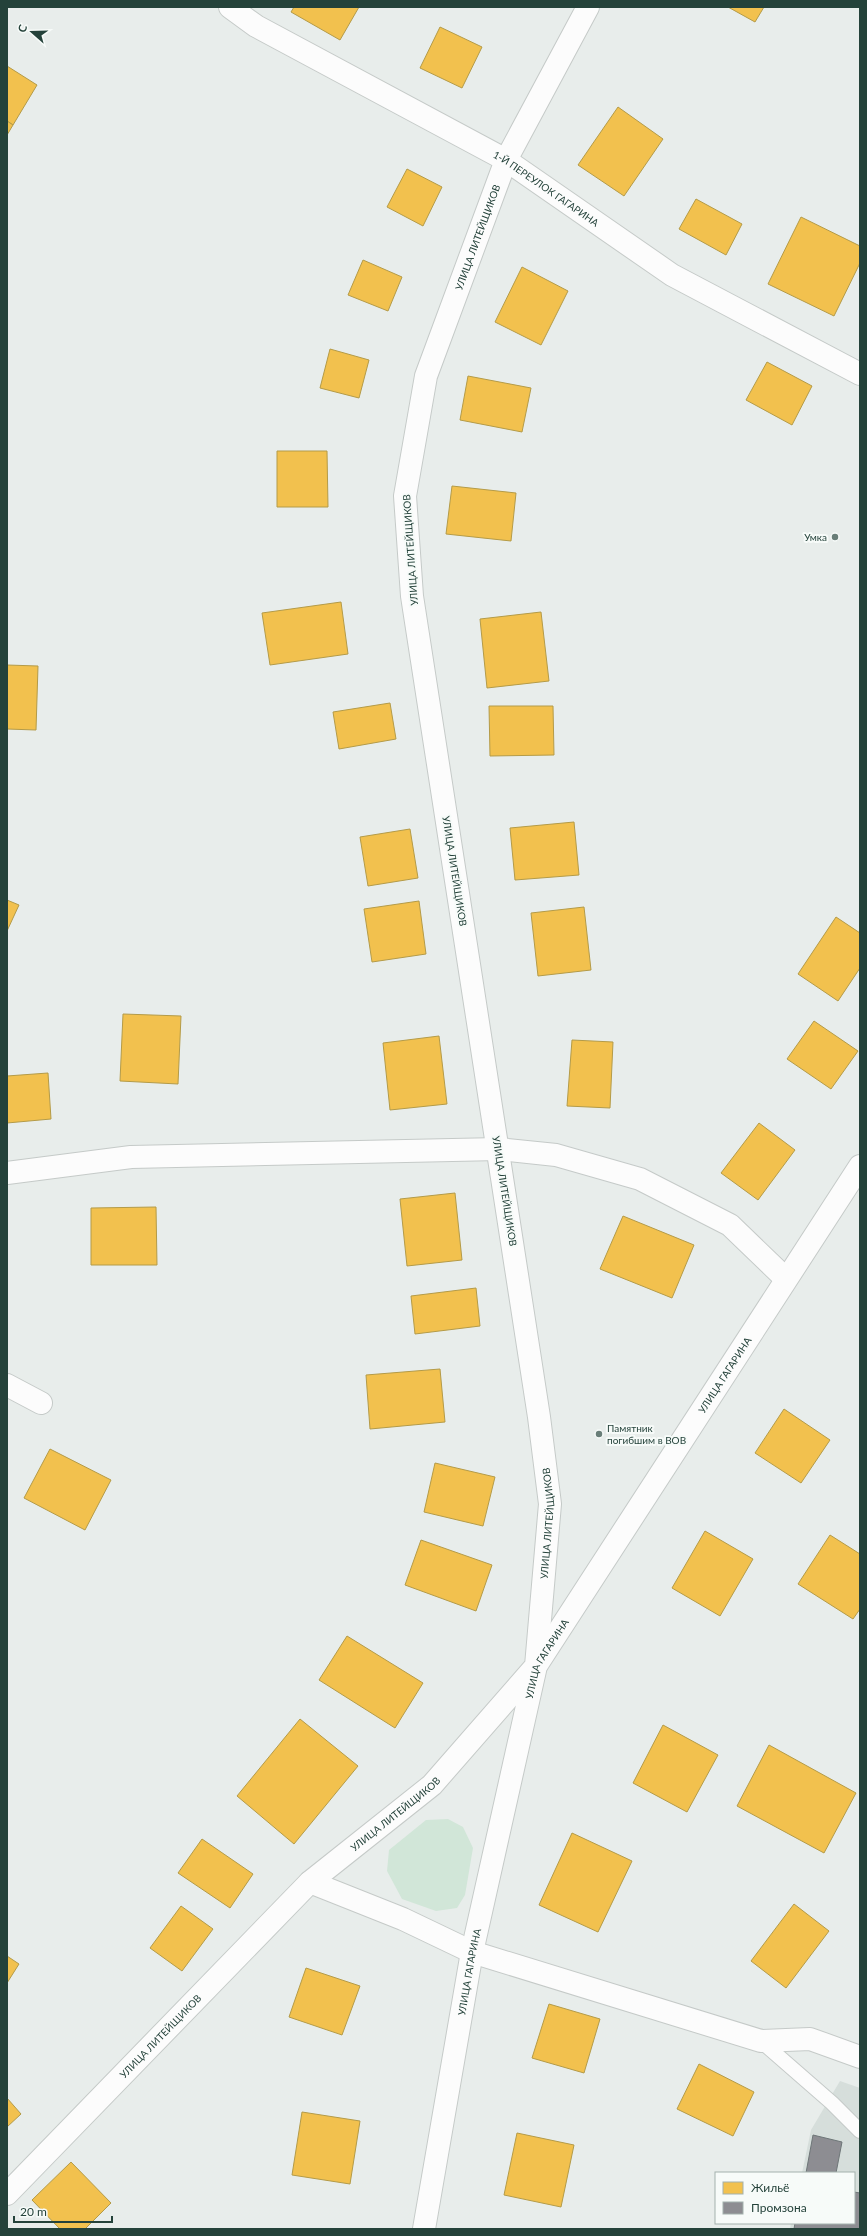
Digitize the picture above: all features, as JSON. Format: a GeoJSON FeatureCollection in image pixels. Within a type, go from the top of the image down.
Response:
{"type":"FeatureCollection","features":[{"type":"Feature","properties":{"kind":"street","name":"1-Й ПЕРЕУЛОК ГАГАРИНА"},"geometry":{"type":"LineString","coordinates":[[230,7],[256,26],[506,160],[672,274],[860,374]]}},
{"type":"Feature","properties":{"kind":"street","name":"УЛИЦА ЛИТЕЙЩИКОВ"},"geometry":{"type":"LineString","coordinates":[[7,2194],[310,1882],[432,1785],[536,1666],[550,1504],[539,1417],[499,1149],[412,596],[404,496],[426,376],[506,160],[588,7]]}},
{"type":"Feature","properties":{"kind":"street"},"geometry":{"type":"LineString","coordinates":[[7,1173],[131,1157],[499,1149],[556,1155],[640,1179],[730,1225],[786,1279]]}},
{"type":"Feature","properties":{"kind":"street","name":"УЛИЦА ГАГАРИНА"},"geometry":{"type":"LineString","coordinates":[[424,2229],[472,1952],[536,1666],[860,1166]]}},
{"type":"Feature","properties":{"kind":"street"},"geometry":{"type":"LineString","coordinates":[[7,1385],[41,1403]]}},
{"type":"Feature","properties":{"kind":"street"},"geometry":{"type":"LineString","coordinates":[[310,1882],[403,1919],[472,1952],[761,2041],[810,2039],[860,2057]]}},
{"type":"Feature","properties":{"kind":"lane"},"geometry":{"type":"LineString","coordinates":[[761,2041],[832,2103],[860,2131]]}},
{"type":"Feature","properties":{"kind":"shaded area"},"geometry":{"type":"Polygon","coordinates":[[[840,2081],[860,2088],[860,2229],[790,2229],[791,2224],[855,2224],[855,2172],[802,2172],[811,2130],[840,2081]]]}},
{"type":"Feature","properties":{"kind":"green space"},"geometry":{"type":"Polygon","coordinates":[[[448,1819],[463,1827],[473,1848],[465,1895],[457,1908],[436,1911],[402,1899],[387,1871],[389,1850],[426,1820],[448,1819]]]}},
{"type":"Feature","properties":{"kind":"building: Жильё"},"geometry":{"type":"Polygon","coordinates":[[[294,7],[359,7],[340,40],[291,12],[294,7]]]}},
{"type":"Feature","properties":{"kind":"building: Жильё"},"geometry":{"type":"Polygon","coordinates":[[[728,7],[764,7],[755,22],[728,7]]]}},
{"type":"Feature","properties":{"kind":"building: Жильё"},"geometry":{"type":"Polygon","coordinates":[[[440,27],[482,47],[462,88],[420,68],[440,27]]]}},
{"type":"Feature","properties":{"kind":"building: Жильё"},"geometry":{"type":"Polygon","coordinates":[[[7,66],[37,85],[13,125],[7,121],[7,66]]]}},
{"type":"Feature","properties":{"kind":"building: Жильё"},"geometry":{"type":"Polygon","coordinates":[[[618,107],[663,139],[624,196],[578,165],[618,107]]]}},
{"type":"Feature","properties":{"kind":"building: Жильё"},"geometry":{"type":"Polygon","coordinates":[[[7,121],[13,125],[7,135],[7,121]]]}},
{"type":"Feature","properties":{"kind":"building: Жильё"},"geometry":{"type":"Polygon","coordinates":[[[407,169],[442,187],[423,226],[387,207],[407,169]]]}},
{"type":"Feature","properties":{"kind":"building: Жильё"},"geometry":{"type":"Polygon","coordinates":[[[696,199],[742,224],[726,255],[679,229],[696,199]]]}},
{"type":"Feature","properties":{"kind":"building: Жильё"},"geometry":{"type":"Polygon","coordinates":[[[801,217],[860,246],[860,263],[834,316],[768,284],[801,217]]]}},
{"type":"Feature","properties":{"kind":"building: Жильё"},"geometry":{"type":"Polygon","coordinates":[[[363,260],[402,277],[388,311],[348,295],[363,260]]]}},
{"type":"Feature","properties":{"kind":"building: Жильё"},"geometry":{"type":"Polygon","coordinates":[[[522,267],[568,291],[541,345],[495,322],[522,267]]]}},
{"type":"Feature","properties":{"kind":"building: Жильё"},"geometry":{"type":"Polygon","coordinates":[[[330,349],[369,360],[359,398],[320,388],[330,349]]]}},
{"type":"Feature","properties":{"kind":"building: Жильё"},"geometry":{"type":"Polygon","coordinates":[[[767,362],[812,386],[792,425],[746,400],[767,362]]]}},
{"type":"Feature","properties":{"kind":"building: Жильё"},"geometry":{"type":"Polygon","coordinates":[[[468,376],[531,388],[522,432],[460,420],[468,376]]]}},
{"type":"Feature","properties":{"kind":"building: Жильё"},"geometry":{"type":"Polygon","coordinates":[[[277,451],[327,451],[328,507],[277,507],[277,451]]]}},
{"type":"Feature","properties":{"kind":"building: Жильё"},"geometry":{"type":"Polygon","coordinates":[[[452,486],[516,493],[511,541],[446,534],[452,486]]]}},
{"type":"Feature","properties":{"kind":"building: Жильё"},"geometry":{"type":"Polygon","coordinates":[[[341,602],[348,654],[270,665],[262,613],[341,602]]]}},
{"type":"Feature","properties":{"kind":"building: Жильё"},"geometry":{"type":"Polygon","coordinates":[[[541,612],[549,681],[487,688],[480,619],[541,612]]]}},
{"type":"Feature","properties":{"kind":"building: Жильё"},"geometry":{"type":"Polygon","coordinates":[[[7,665],[38,666],[36,730],[7,729],[7,665]]]}},
{"type":"Feature","properties":{"kind":"building: Жильё"},"geometry":{"type":"Polygon","coordinates":[[[390,703],[396,739],[339,749],[333,712],[390,703]]]}},
{"type":"Feature","properties":{"kind":"building: Жильё"},"geometry":{"type":"Polygon","coordinates":[[[489,706],[553,706],[554,755],[490,756],[489,706]]]}},
{"type":"Feature","properties":{"kind":"building: Жильё"},"geometry":{"type":"Polygon","coordinates":[[[574,822],[579,875],[515,880],[510,828],[574,822]]]}},
{"type":"Feature","properties":{"kind":"building: Жильё"},"geometry":{"type":"Polygon","coordinates":[[[410,829],[418,878],[368,886],[360,837],[410,829]]]}},
{"type":"Feature","properties":{"kind":"building: Жильё"},"geometry":{"type":"Polygon","coordinates":[[[7,900],[19,905],[7,931],[7,900]]]}},
{"type":"Feature","properties":{"kind":"building: Жильё"},"geometry":{"type":"Polygon","coordinates":[[[419,901],[426,954],[372,962],[364,909],[419,901]]]}},
{"type":"Feature","properties":{"kind":"building: Жильё"},"geometry":{"type":"Polygon","coordinates":[[[584,907],[591,970],[538,976],[531,913],[584,907]]]}},
{"type":"Feature","properties":{"kind":"building: Жильё"},"geometry":{"type":"Polygon","coordinates":[[[836,917],[860,933],[860,968],[838,1001],[798,974],[836,917]]]}},
{"type":"Feature","properties":{"kind":"building: Жильё"},"geometry":{"type":"Polygon","coordinates":[[[123,1014],[181,1016],[178,1084],[120,1081],[123,1014]]]}},
{"type":"Feature","properties":{"kind":"building: Жильё"},"geometry":{"type":"Polygon","coordinates":[[[814,1021],[858,1051],[831,1089],[787,1059],[814,1021]]]}},
{"type":"Feature","properties":{"kind":"building: Жильё"},"geometry":{"type":"Polygon","coordinates":[[[439,1036],[447,1104],[390,1110],[383,1043],[439,1036]]]}},
{"type":"Feature","properties":{"kind":"building: Жильё"},"geometry":{"type":"Polygon","coordinates":[[[572,1040],[613,1042],[610,1108],[567,1106],[572,1040]]]}},
{"type":"Feature","properties":{"kind":"building: Жильё"},"geometry":{"type":"Polygon","coordinates":[[[48,1073],[51,1119],[7,1123],[7,1076],[48,1073]]]}},
{"type":"Feature","properties":{"kind":"building: Жильё"},"geometry":{"type":"Polygon","coordinates":[[[759,1123],[795,1150],[758,1200],[721,1173],[759,1123]]]}},
{"type":"Feature","properties":{"kind":"building: Жильё"},"geometry":{"type":"Polygon","coordinates":[[[455,1193],[462,1260],[407,1266],[400,1199],[455,1193]]]}},
{"type":"Feature","properties":{"kind":"building: Жильё"},"geometry":{"type":"Polygon","coordinates":[[[156,1207],[157,1265],[91,1265],[91,1208],[156,1207]]]}},
{"type":"Feature","properties":{"kind":"building: Жильё"},"geometry":{"type":"Polygon","coordinates":[[[623,1216],[694,1245],[672,1298],[600,1269],[623,1216]]]}},
{"type":"Feature","properties":{"kind":"building: Жильё"},"geometry":{"type":"Polygon","coordinates":[[[476,1288],[480,1326],[415,1334],[411,1296],[476,1288]]]}},
{"type":"Feature","properties":{"kind":"building: Жильё"},"geometry":{"type":"Polygon","coordinates":[[[440,1369],[445,1422],[370,1429],[366,1375],[440,1369]]]}},
{"type":"Feature","properties":{"kind":"building: Жильё"},"geometry":{"type":"Polygon","coordinates":[[[784,1409],[830,1440],[801,1483],[755,1453],[784,1409]]]}},
{"type":"Feature","properties":{"kind":"building: Жильё"},"geometry":{"type":"Polygon","coordinates":[[[50,1449],[111,1480],[85,1530],[24,1498],[50,1449]]]}},
{"type":"Feature","properties":{"kind":"building: Жильё"},"geometry":{"type":"Polygon","coordinates":[[[435,1463],[495,1477],[483,1526],[424,1512],[435,1463]]]}},
{"type":"Feature","properties":{"kind":"building: Жильё"},"geometry":{"type":"Polygon","coordinates":[[[705,1531],[753,1559],[720,1616],[672,1588],[705,1531]]]}},
{"type":"Feature","properties":{"kind":"building: Жильё"},"geometry":{"type":"Polygon","coordinates":[[[830,1535],[860,1554],[860,1609],[853,1619],[798,1584],[830,1535]]]}},
{"type":"Feature","properties":{"kind":"building: Жильё"},"geometry":{"type":"Polygon","coordinates":[[[421,1540],[492,1565],[476,1611],[405,1585],[421,1540]]]}},
{"type":"Feature","properties":{"kind":"building: Жильё"},"geometry":{"type":"Polygon","coordinates":[[[347,1636],[423,1683],[395,1728],[319,1680],[347,1636]]]}},
{"type":"Feature","properties":{"kind":"building: Жильё"},"geometry":{"type":"Polygon","coordinates":[[[300,1719],[358,1766],[294,1844],[237,1796],[300,1719]]]}},
{"type":"Feature","properties":{"kind":"building: Жильё"},"geometry":{"type":"Polygon","coordinates":[[[663,1725],[718,1755],[687,1812],[633,1783],[663,1725]]]}},
{"type":"Feature","properties":{"kind":"building: Жильё"},"geometry":{"type":"Polygon","coordinates":[[[769,1745],[856,1793],[824,1853],[737,1806],[769,1745]]]}},
{"type":"Feature","properties":{"kind":"building: Жильё"},"geometry":{"type":"Polygon","coordinates":[[[572,1833],[632,1861],[598,1932],[539,1905],[572,1833]]]}},
{"type":"Feature","properties":{"kind":"building: Жильё"},"geometry":{"type":"Polygon","coordinates":[[[202,1839],[253,1874],[230,1908],[178,1873],[202,1839]]]}},
{"type":"Feature","properties":{"kind":"building: Жильё"},"geometry":{"type":"Polygon","coordinates":[[[794,1904],[829,1931],[786,1988],[751,1961],[794,1904]]]}},
{"type":"Feature","properties":{"kind":"building: Жильё"},"geometry":{"type":"Polygon","coordinates":[[[181,1906],[213,1929],[182,1971],[150,1948],[181,1906]]]}},
{"type":"Feature","properties":{"kind":"building: Жильё"},"geometry":{"type":"Polygon","coordinates":[[[7,1956],[19,1964],[7,1983],[7,1956]]]}},
{"type":"Feature","properties":{"kind":"building: Жильё"},"geometry":{"type":"Polygon","coordinates":[[[306,1968],[360,1986],[342,2035],[289,2017],[306,1968]]]}},
{"type":"Feature","properties":{"kind":"building: Жильё"},"geometry":{"type":"Polygon","coordinates":[[[549,2004],[600,2019],[584,2073],[532,2058],[549,2004]]]}},
{"type":"Feature","properties":{"kind":"building: Жильё"},"geometry":{"type":"Polygon","coordinates":[[[699,2064],[754,2092],[733,2136],[677,2109],[699,2064]]]}},
{"type":"Feature","properties":{"kind":"building: Жильё"},"geometry":{"type":"Polygon","coordinates":[[[7,2098],[21,2114],[7,2127],[7,2098]]]}},
{"type":"Feature","properties":{"kind":"building: Жильё"},"geometry":{"type":"Polygon","coordinates":[[[302,2112],[360,2121],[350,2184],[292,2175],[302,2112]]]}},
{"type":"Feature","properties":{"kind":"building: Жильё"},"geometry":{"type":"Polygon","coordinates":[[[517,2133],[574,2145],[561,2207],[504,2195],[517,2133]]]}},
{"type":"Feature","properties":{"kind":"building: Жильё"},"geometry":{"type":"Polygon","coordinates":[[[71,2162],[111,2203],[85,2229],[60,2229],[32,2200],[71,2162]]]}},
{"type":"Feature","properties":{"kind":"building: Промзона"},"geometry":{"type":"Polygon","coordinates":[[[813,2135],[842,2142],[836,2172],[806,2172],[813,2135]]]}},
{"type":"Feature","properties":{"kind":"building: Промзона"},"geometry":{"type":"Polygon","coordinates":[[[855,2192],[860,2193],[860,2229],[794,2229],[795,2224],[855,2224],[855,2192]]]}},
{"type":"Feature","properties":{"kind":"place","name":"Умка"},"geometry":{"type":"Point","coordinates":[835,537]}},
{"type":"Feature","properties":{"kind":"place","name":"Памятник погибшим в ВОВ"},"geometry":{"type":"Point","coordinates":[599,1434]}}]}
